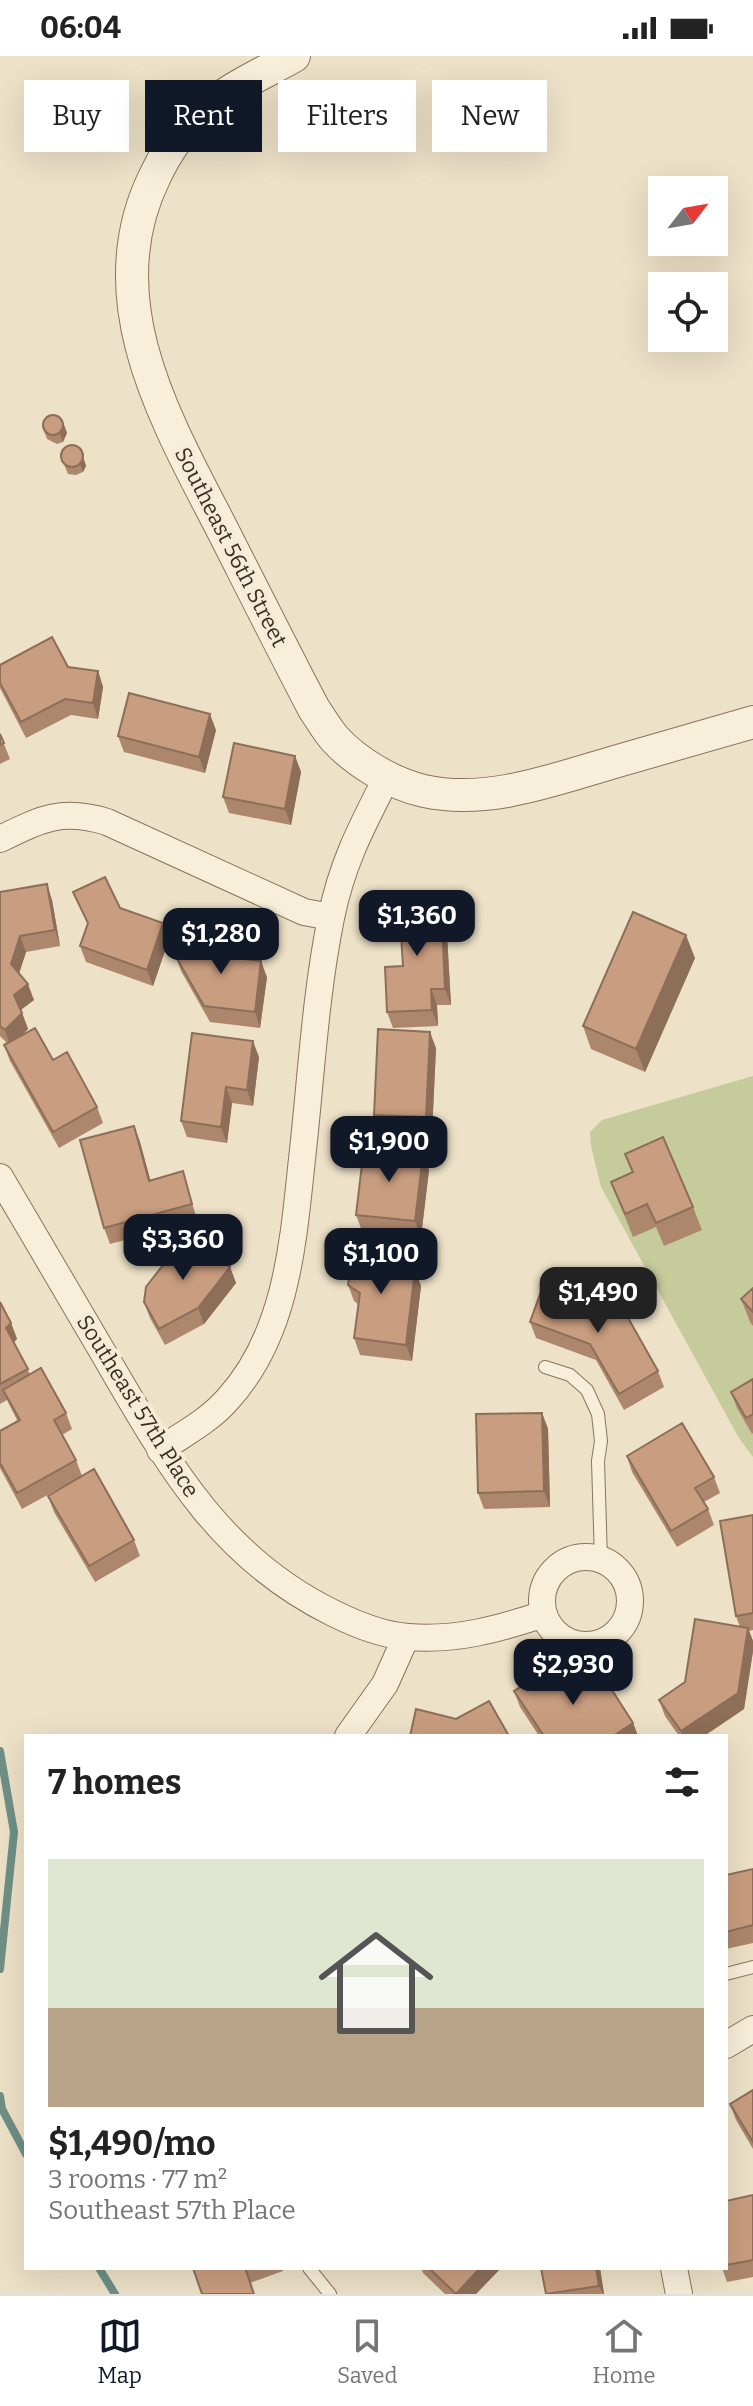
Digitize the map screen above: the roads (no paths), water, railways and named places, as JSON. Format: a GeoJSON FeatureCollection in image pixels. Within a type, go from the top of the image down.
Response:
{"type":"FeatureCollection","features":[{"type":"Feature","properties":{"kind":"street","name":"Southeast 56th Street"},"geometry":{"type":"LineString","coordinates":[[294,56],[219,99],[196,117],[180,137],[163,161],[142,203],[132,243],[130,283],[137,331],[150,376],[178,443],[306,695],[335,739],[387,777],[424,791],[459,795],[494,793],[553,779],[753,722]]}},
{"type":"Feature","properties":{"kind":"street"},"geometry":{"type":"LineString","coordinates":[[160,1450],[204,1421],[228,1400],[251,1368],[268,1336],[282,1298],[293,1239],[331,917],[347,856],[387,777]]}},
{"type":"Feature","properties":{"kind":"street"},"geometry":{"type":"LineString","coordinates":[[0,839],[55,815],[86,815],[304,912],[331,917]]}},
{"type":"Feature","properties":{"kind":"street","name":"Southeast 57th Place"},"geometry":{"type":"LineString","coordinates":[[0,1177],[160,1450],[206,1514],[231,1542],[307,1600],[378,1632],[449,1639],[500,1629],[544,1614]]}},
{"type":"Feature","properties":{"kind":"street"},"geometry":{"type":"LineString","coordinates":[[573,1559],[601,1560],[622,1576],[628,1588],[628,1615],[612,1637],[599,1643],[572,1643],[550,1627],[544,1614],[544,1587],[551,1575],[573,1559]]}},
{"type":"Feature","properties":{"kind":"street"},"geometry":{"type":"LineString","coordinates":[[349,1734],[385,1684],[406,1637]]}},
{"type":"Feature","properties":{"kind":"street"},"geometry":{"type":"LineString","coordinates":[[728,2044],[753,2029]]}},
{"type":"Feature","properties":{"kind":"street"},"geometry":{"type":"LineString","coordinates":[[674,2270],[679,2294]]}},
{"type":"Feature","properties":{"kind":"lane"},"geometry":{"type":"LineString","coordinates":[[545,1367],[570,1375],[587,1390],[598,1414],[601,1441],[598,1461],[601,1560]]}},
{"type":"Feature","properties":{"kind":"lane"},"geometry":{"type":"LineString","coordinates":[[728,1973],[753,1967]]}},
{"type":"Feature","properties":{"kind":"lane"},"geometry":{"type":"LineString","coordinates":[[311,2270],[330,2294]]}},
{"type":"Feature","properties":{"kind":"waterway"},"geometry":{"type":"LineString","coordinates":[[0,1751],[14,1832],[0,1969]]}},
{"type":"Feature","properties":{"kind":"waterway"},"geometry":{"type":"LineString","coordinates":[[0,2096],[2,2109],[24,2150]]}},
{"type":"Feature","properties":{"kind":"waterway"},"geometry":{"type":"LineString","coordinates":[[100,2270],[115,2294]]}}]}
